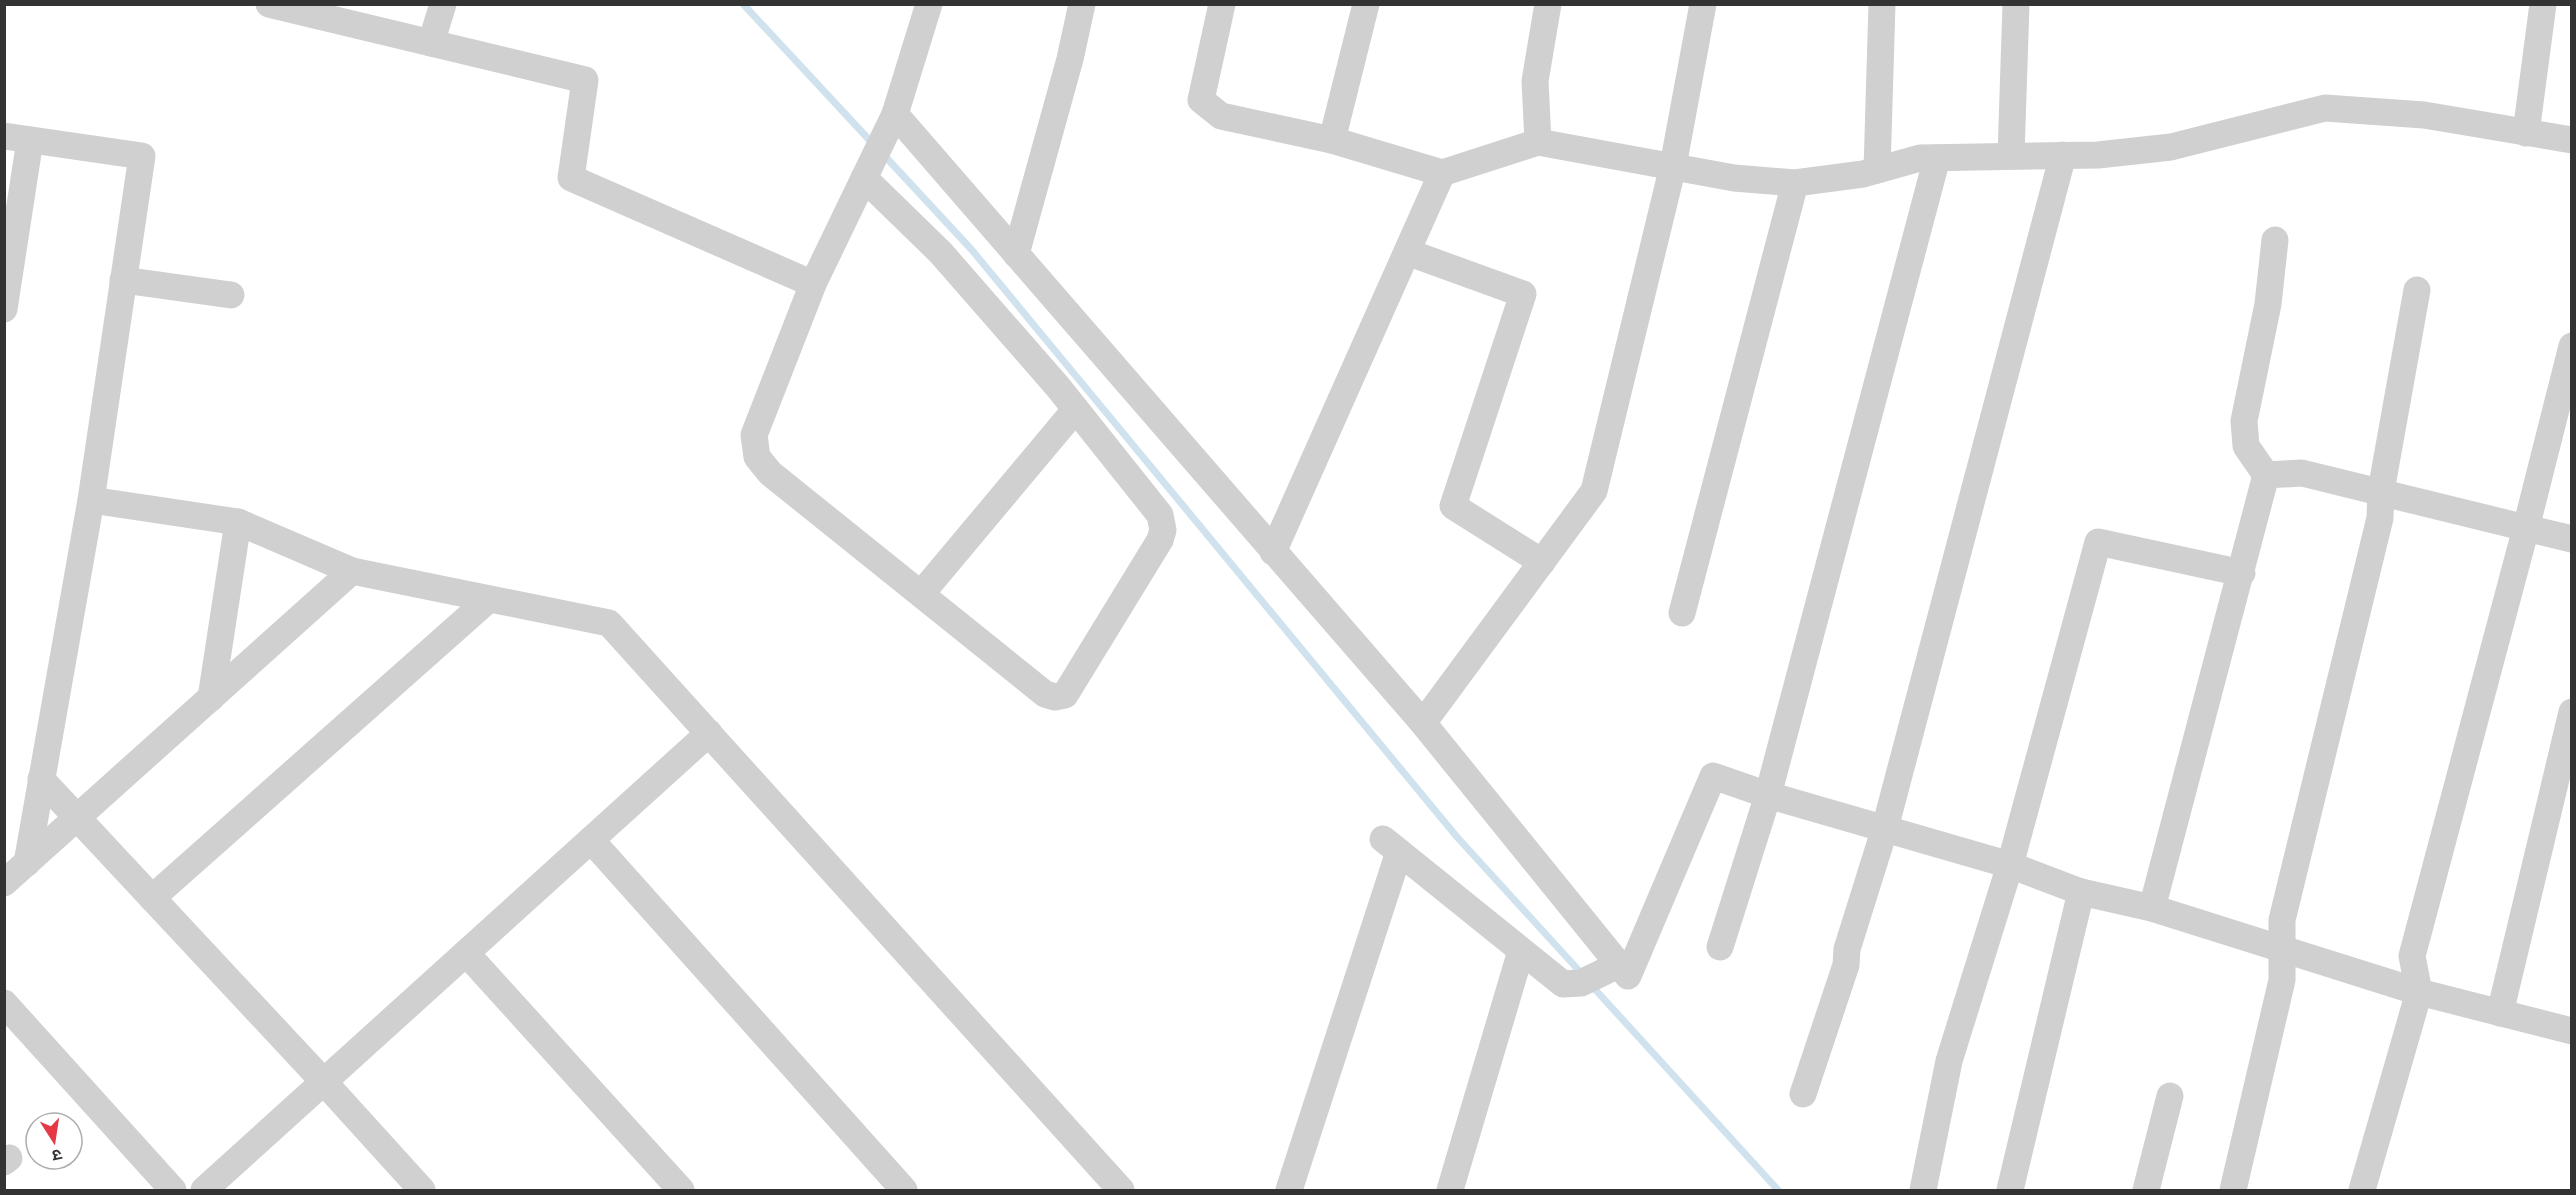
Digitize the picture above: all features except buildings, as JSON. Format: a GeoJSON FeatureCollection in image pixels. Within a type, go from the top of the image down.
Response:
{"type":"FeatureCollection","features":[{"type":"Feature","properties":{"kind":"street"},"geometry":{"type":"LineString","coordinates":[[269,4],[585,80],[571,178],[813,284]]}},
{"type":"Feature","properties":{"kind":"street"},"geometry":{"type":"LineString","coordinates":[[431,43],[442,4]]}},
{"type":"Feature","properties":{"kind":"street"},"geometry":{"type":"LineString","coordinates":[[868,171],[1075,410],[1160,514],[1162,530],[1160,540],[1065,695],[1055,697],[1045,694],[770,473],[757,457],[754,435],[813,284],[890,125],[929,4]]}},
{"type":"Feature","properties":{"kind":"street"},"geometry":{"type":"LineString","coordinates":[[1016,254],[1070,59],[1082,4]]}},
{"type":"Feature","properties":{"kind":"street"},"geometry":{"type":"LineString","coordinates":[[1222,4],[1201,100],[1221,116],[1332,140],[1442,172],[1538,142],[1734,178],[1795,183],[1876,170],[1920,158],[2098,155],[2171,147],[2325,108],[2424,115],[2571,140]]}},
{"type":"Feature","properties":{"kind":"street"},"geometry":{"type":"LineString","coordinates":[[1332,140],[1366,4]]}},
{"type":"Feature","properties":{"kind":"street"},"geometry":{"type":"LineString","coordinates":[[1538,142],[1534,81],[1548,4]]}},
{"type":"Feature","properties":{"kind":"street"},"geometry":{"type":"LineString","coordinates":[[1423,723],[1594,490],[1673,166],[1703,4]]}},
{"type":"Feature","properties":{"kind":"street"},"geometry":{"type":"LineString","coordinates":[[1876,170],[1882,4]]}},
{"type":"Feature","properties":{"kind":"street"},"geometry":{"type":"LineString","coordinates":[[2011,156],[2016,4]]}},
{"type":"Feature","properties":{"kind":"street"},"geometry":{"type":"LineString","coordinates":[[2526,133],[2543,4]]}},
{"type":"Feature","properties":{"kind":"street"},"geometry":{"type":"LineString","coordinates":[[890,125],[1016,254],[1423,723],[1628,976],[1713,776],[1768,795],[2010,866],[2081,892],[2152,908],[2419,992],[2571,1031]]}},
{"type":"Feature","properties":{"kind":"street"},"geometry":{"type":"LineString","coordinates":[[4,309],[17,138],[142,156],[91,500],[27,863]]}},
{"type":"Feature","properties":{"kind":"street"},"geometry":{"type":"LineString","coordinates":[[1803,1094],[1846,965],[1847,949],[1885,828],[2063,155]]}},
{"type":"Feature","properties":{"kind":"street"},"geometry":{"type":"LineString","coordinates":[[1720,947],[1768,795],[1937,158]]}},
{"type":"Feature","properties":{"kind":"street"},"geometry":{"type":"LineString","coordinates":[[1273,552],[1442,172]]}},
{"type":"Feature","properties":{"kind":"street"},"geometry":{"type":"LineString","coordinates":[[1682,613],[1795,183]]}},
{"type":"Feature","properties":{"kind":"street"},"geometry":{"type":"LineString","coordinates":[[2152,908],[2266,475],[2246,446],[2244,421],[2268,304],[2275,240]]}},
{"type":"Feature","properties":{"kind":"street"},"geometry":{"type":"LineString","coordinates":[[1407,252],[1523,294],[1453,506],[1542,562]]}},
{"type":"Feature","properties":{"kind":"street"},"geometry":{"type":"LineString","coordinates":[[123,280],[231,296]]}},
{"type":"Feature","properties":{"kind":"street"},"geometry":{"type":"LineString","coordinates":[[2234,1191],[2283,980],[2282,920],[2380,518],[2381,490],[2417,290]]}},
{"type":"Feature","properties":{"kind":"street"},"geometry":{"type":"LineString","coordinates":[[2362,1191],[2419,992],[2412,956],[2526,528],[2571,346]]}},
{"type":"Feature","properties":{"kind":"street"},"geometry":{"type":"LineString","coordinates":[[921,594],[1075,410]]}},
{"type":"Feature","properties":{"kind":"street"},"geometry":{"type":"LineString","coordinates":[[2266,475],[2302,473],[2381,490],[2571,539]]}},
{"type":"Feature","properties":{"kind":"street"},"geometry":{"type":"LineString","coordinates":[[91,500],[238,522],[352,571],[609,623],[1110,1187]]}},
{"type":"Feature","properties":{"kind":"street"},"geometry":{"type":"LineString","coordinates":[[211,698],[238,522]]}},
{"type":"Feature","properties":{"kind":"street"},"geometry":{"type":"LineString","coordinates":[[1923,1191],[1949,1061],[2010,866],[2098,542],[2242,573]]}},
{"type":"Feature","properties":{"kind":"street"},"geometry":{"type":"LineString","coordinates":[[4,883],[352,571]]}},
{"type":"Feature","properties":{"kind":"street"},"geometry":{"type":"LineString","coordinates":[[152,898],[489,598]]}},
{"type":"Feature","properties":{"kind":"street"},"geometry":{"type":"LineString","coordinates":[[2500,1013],[2571,712]]}},
{"type":"Feature","properties":{"kind":"street"},"geometry":{"type":"LineString","coordinates":[[204,1191],[709,733]]}},
{"type":"Feature","properties":{"kind":"street"},"geometry":{"type":"LineString","coordinates":[[41,779],[324,1082],[422,1191]]}},
{"type":"Feature","properties":{"kind":"street"},"geometry":{"type":"LineString","coordinates":[[591,840],[904,1191]]}},
{"type":"Feature","properties":{"kind":"street"},"geometry":{"type":"LineString","coordinates":[[1289,1191],[1391,846],[1563,984],[1581,984],[1618,965]]}},
{"type":"Feature","properties":{"kind":"street"},"geometry":{"type":"LineString","coordinates":[[2010,1191],[2081,892]]}},
{"type":"Feature","properties":{"kind":"street"},"geometry":{"type":"LineString","coordinates":[[1450,1191],[1521,951]]}},
{"type":"Feature","properties":{"kind":"street"},"geometry":{"type":"LineString","coordinates":[[466,953],[681,1191]]}},
{"type":"Feature","properties":{"kind":"street"},"geometry":{"type":"LineString","coordinates":[[4,1003],[173,1191]]}},
{"type":"Feature","properties":{"kind":"street"},"geometry":{"type":"LineString","coordinates":[[2146,1191],[2170,1096]]}},
{"type":"Feature","properties":{"kind":"waterway"},"geometry":{"type":"LineString","coordinates":[[743,4],[874,145]]}},
{"type":"Feature","properties":{"kind":"waterway"},"geometry":{"type":"LineString","coordinates":[[882,153],[971,249],[1457,837],[1583,975]]}},
{"type":"Feature","properties":{"kind":"waterway"},"geometry":{"type":"LineString","coordinates":[[1592,986],[1778,1190]]}}]}
